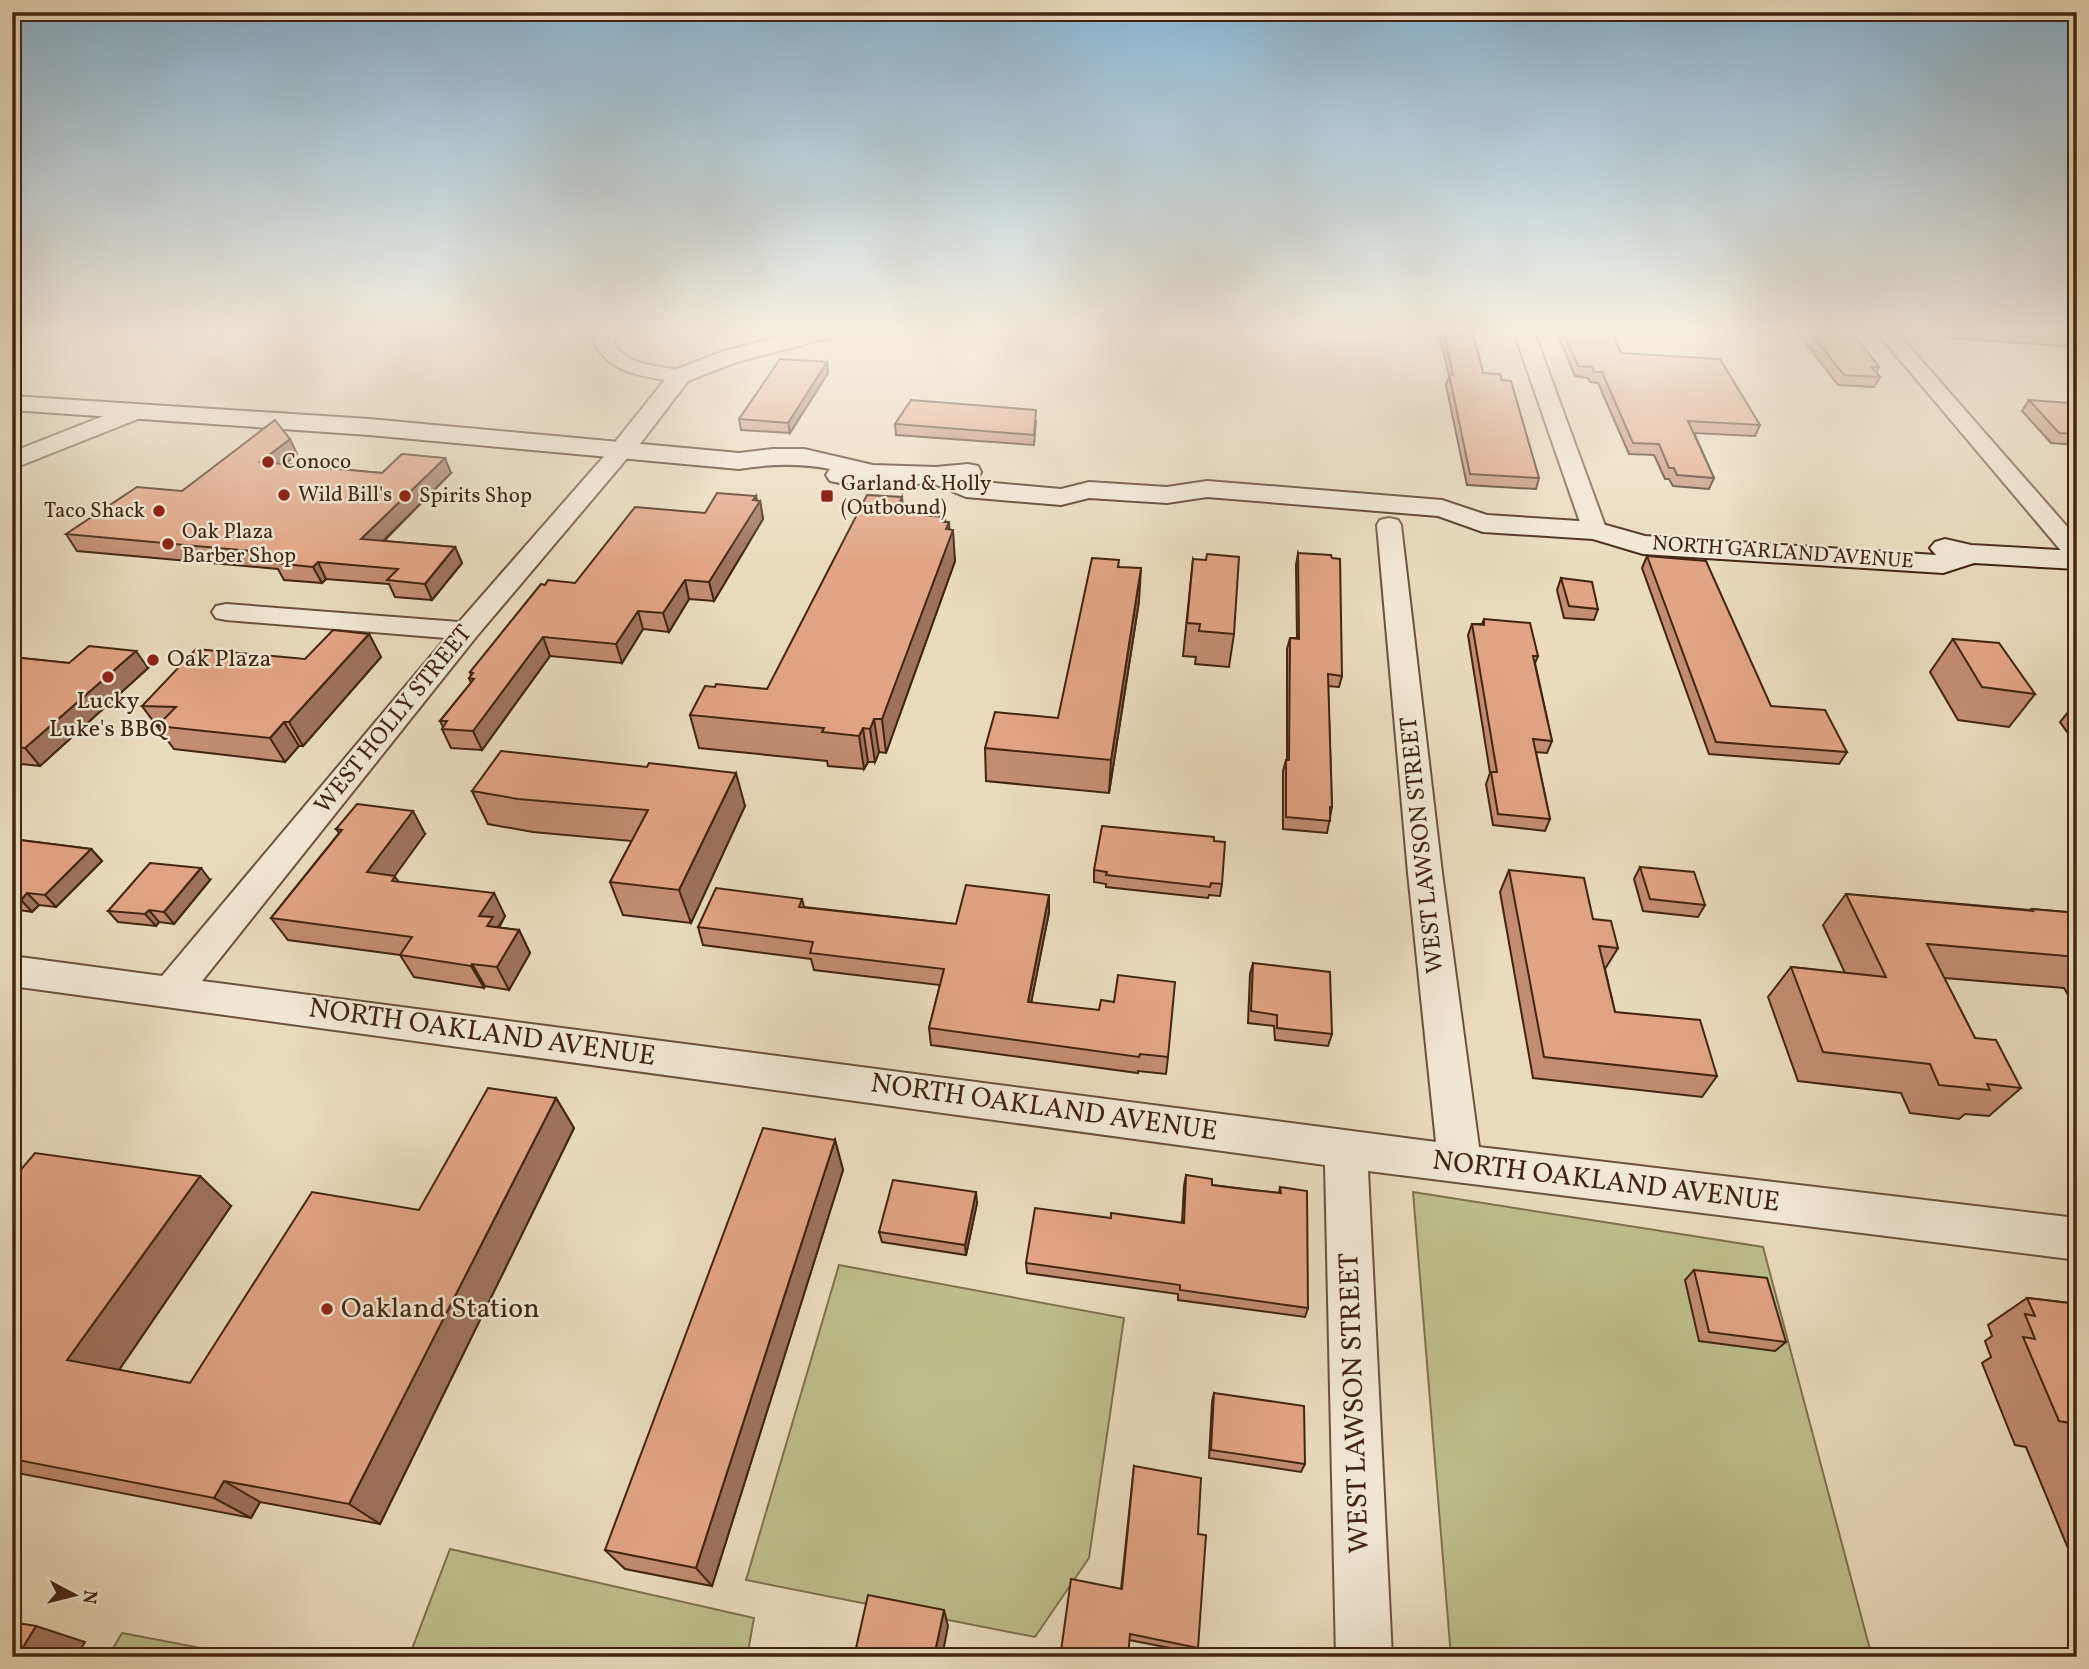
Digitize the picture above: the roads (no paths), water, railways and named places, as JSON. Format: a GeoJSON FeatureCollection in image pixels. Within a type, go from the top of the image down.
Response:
{"type":"FeatureCollection","features":[{"type":"Feature","properties":{"kind":"main road","name":"NORTH GARLAND AVENUE"},"geometry":{"type":"LineString","coordinates":[[65,407],[369,427],[740,461],[761,472],[825,477],[867,472],[942,477],[966,489],[1047,496],[1061,497],[1089,490],[1167,495],[1207,489],[1442,508],[1483,523],[1595,531],[1643,545],[1943,564],[1971,554],[2077,560]]}},
{"type":"Feature","properties":{"kind":"main road"},"geometry":{"type":"LineString","coordinates":[[621,451],[656,407]]}},
{"type":"Feature","properties":{"kind":"main road"},"geometry":{"type":"LineString","coordinates":[[12,461],[134,412]]}},
{"type":"Feature","properties":{"kind":"main road","name":"NORTH GARLAND AVENUE"},"geometry":{"type":"LineString","coordinates":[[1167,495],[1202,509],[1450,530],[1483,523]]}},
{"type":"Feature","properties":{"kind":"street"},"geometry":{"type":"LineString","coordinates":[[1551,407],[1595,531]]}},
{"type":"Feature","properties":{"kind":"street"},"geometry":{"type":"LineString","coordinates":[[1951,407],[2077,554]]}},
{"type":"Feature","properties":{"kind":"street","name":"WEST HOLLY STREET"},"geometry":{"type":"LineString","coordinates":[[171,992],[466,631],[621,451]]}},
{"type":"Feature","properties":{"kind":"street","name":"WEST LAWSON STREET"},"geometry":{"type":"LineString","coordinates":[[1389,525],[1425,873],[1460,1164]]}},
{"type":"Feature","properties":{"kind":"street"},"geometry":{"type":"LineString","coordinates":[[226,612],[466,631]]}},
{"type":"Feature","properties":{"kind":"street","name":"NORTH OAKLAND AVENUE"},"geometry":{"type":"LineString","coordinates":[[12,971],[1460,1164],[2077,1239]]}},
{"type":"Feature","properties":{"kind":"street","name":"WEST LAWSON STREET"},"geometry":{"type":"LineString","coordinates":[[1346,1149],[1364,1657]]}},
{"type":"Feature","properties":{"kind":"place","name":"Conoco"},"geometry":{"type":"Point","coordinates":[268,462]}},
{"type":"Feature","properties":{"kind":"place","name":"Wild Bill's"},"geometry":{"type":"Point","coordinates":[284,495]}},
{"type":"Feature","properties":{"kind":"place","name":"Spirits Shop"},"geometry":{"type":"Point","coordinates":[405,496]}},
{"type":"Feature","properties":{"kind":"place","name":"Garland & Holly (Outbound)"},"geometry":{"type":"Point","coordinates":[827,496]}},
{"type":"Feature","properties":{"kind":"place","name":"Taco Shack"},"geometry":{"type":"Point","coordinates":[159,511]}},
{"type":"Feature","properties":{"kind":"place","name":"Oak Plaza Barber Shop"},"geometry":{"type":"Point","coordinates":[168,544]}},
{"type":"Feature","properties":{"kind":"place","name":"Oak Plaza"},"geometry":{"type":"Point","coordinates":[153,660]}},
{"type":"Feature","properties":{"kind":"place","name":"Lucky Luke's BBQ"},"geometry":{"type":"Point","coordinates":[108,677]}},
{"type":"Feature","properties":{"kind":"place","name":"Oakland Station"},"geometry":{"type":"Point","coordinates":[327,1309]}}]}
